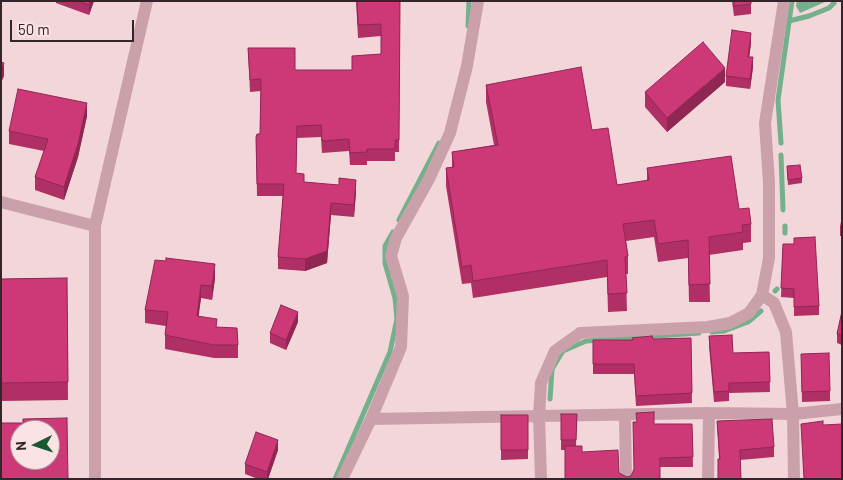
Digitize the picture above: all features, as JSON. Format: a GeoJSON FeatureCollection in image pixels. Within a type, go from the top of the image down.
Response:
{"type":"FeatureCollection","features":[{"type":"Feature","properties":{"kind":"street"},"geometry":{"type":"LineString","coordinates":[[95,479],[95,226],[147,1]]}},
{"type":"Feature","properties":{"kind":"street"},"geometry":{"type":"LineString","coordinates":[[342,479],[371,419],[401,347],[403,296],[391,256],[396,238],[429,179],[450,133],[467,66],[478,1]]}},
{"type":"Feature","properties":{"kind":"street"},"geometry":{"type":"LineString","coordinates":[[541,479],[539,416],[541,383],[555,351],[580,333],[708,327],[730,323],[749,313],[762,295],[769,258],[769,183],[765,123],[784,1]]}},
{"type":"Feature","properties":{"kind":"street"},"geometry":{"type":"LineString","coordinates":[[1,202],[95,226]]}},
{"type":"Feature","properties":{"kind":"street"},"geometry":{"type":"LineString","coordinates":[[762,295],[774,303],[786,332],[793,414],[794,479]]}},
{"type":"Feature","properties":{"kind":"street"},"geometry":{"type":"LineString","coordinates":[[371,419],[625,416],[709,413],[793,414],[842,409]]}},
{"type":"Feature","properties":{"kind":"street"},"geometry":{"type":"LineString","coordinates":[[708,479],[709,413]]}},
{"type":"Feature","properties":{"kind":"street"},"geometry":{"type":"LineString","coordinates":[[625,416],[626,479]]}},
{"type":"Feature","properties":{"kind":"shaded area"},"geometry":{"type":"Polygon","coordinates":[[[797,1],[825,2],[800,13],[796,6],[797,1]]]}},
{"type":"Feature","properties":{"kind":"building"},"geometry":{"type":"Polygon","coordinates":[[[78,1],[90,1],[89,5],[78,1]]]}},
{"type":"Feature","properties":{"kind":"building"},"geometry":{"type":"Polygon","coordinates":[[[357,1],[400,1],[399,140],[395,140],[395,149],[367,149],[367,152],[350,153],[349,139],[322,141],[321,125],[297,126],[296,173],[304,174],[304,182],[339,185],[339,178],[356,180],[354,205],[331,203],[327,251],[305,259],[278,257],[284,184],[257,184],[256,137],[257,134],[260,134],[261,79],[250,80],[248,48],[295,48],[295,70],[352,70],[352,56],[381,54],[381,24],[358,25],[357,1]]]}},
{"type":"Feature","properties":{"kind":"building"},"geometry":{"type":"Polygon","coordinates":[[[734,1],[751,1],[751,4],[734,6],[734,1]]]}},
{"type":"Feature","properties":{"kind":"building"},"geometry":{"type":"Polygon","coordinates":[[[732,30],[751,33],[748,57],[753,57],[750,79],[726,76],[732,30]]]}},
{"type":"Feature","properties":{"kind":"building"},"geometry":{"type":"Polygon","coordinates":[[[703,42],[725,68],[667,118],[645,92],[703,42]]]}},
{"type":"Feature","properties":{"kind":"building"},"geometry":{"type":"Polygon","coordinates":[[[581,67],[592,130],[608,128],[617,185],[649,180],[647,168],[731,156],[739,209],[749,208],[751,224],[742,225],[743,232],[709,237],[710,284],[689,285],[688,240],[658,244],[654,220],[623,224],[628,256],[625,257],[627,293],[608,294],[607,260],[473,281],[471,265],[462,267],[446,168],[454,167],[452,152],[498,145],[486,85],[581,67]]]}},
{"type":"Feature","properties":{"kind":"building"},"geometry":{"type":"Polygon","coordinates":[[[18,89],[87,103],[78,144],[64,187],[35,177],[48,139],[9,131],[18,89]]]}},
{"type":"Feature","properties":{"kind":"building"},"geometry":{"type":"Polygon","coordinates":[[[800,165],[802,178],[788,180],[787,166],[800,165]]]}},
{"type":"Feature","properties":{"kind":"building"},"geometry":{"type":"Polygon","coordinates":[[[815,237],[819,306],[794,307],[794,289],[781,288],[783,244],[794,244],[794,238],[815,237]]]}},
{"type":"Feature","properties":{"kind":"building"},"geometry":{"type":"Polygon","coordinates":[[[166,258],[215,264],[212,286],[201,285],[197,316],[217,319],[216,327],[237,328],[238,345],[214,345],[165,335],[168,312],[145,310],[155,260],[166,261],[166,258]]]}},
{"type":"Feature","properties":{"kind":"building"},"geometry":{"type":"Polygon","coordinates":[[[67,278],[68,382],[1,383],[1,279],[67,278]]]}},
{"type":"Feature","properties":{"kind":"building"},"geometry":{"type":"Polygon","coordinates":[[[281,305],[298,312],[286,340],[270,333],[281,305]]]}},
{"type":"Feature","properties":{"kind":"building"},"geometry":{"type":"Polygon","coordinates":[[[842,311],[842,335],[837,334],[842,311]]]}},
{"type":"Feature","properties":{"kind":"building"},"geometry":{"type":"Polygon","coordinates":[[[732,335],[733,353],[769,352],[770,382],[729,383],[729,391],[714,392],[709,336],[732,335]]]}},
{"type":"Feature","properties":{"kind":"building"},"geometry":{"type":"Polygon","coordinates":[[[652,336],[653,339],[691,338],[692,393],[636,396],[634,364],[593,364],[593,340],[633,340],[632,338],[652,336]]]}},
{"type":"Feature","properties":{"kind":"building"},"geometry":{"type":"Polygon","coordinates":[[[829,353],[830,391],[802,392],[801,354],[829,353]]]}},
{"type":"Feature","properties":{"kind":"building"},"geometry":{"type":"Polygon","coordinates":[[[654,412],[654,424],[692,424],[693,457],[660,458],[660,479],[565,479],[565,446],[582,446],[582,452],[618,450],[619,473],[627,477],[631,476],[634,469],[633,422],[637,422],[636,413],[654,412]]]}},
{"type":"Feature","properties":{"kind":"building"},"geometry":{"type":"Polygon","coordinates":[[[561,414],[577,414],[576,440],[561,440],[561,414]]]}},
{"type":"Feature","properties":{"kind":"building"},"geometry":{"type":"Polygon","coordinates":[[[501,415],[528,415],[528,450],[501,450],[501,415]]]}},
{"type":"Feature","properties":{"kind":"building"},"geometry":{"type":"Polygon","coordinates":[[[67,418],[68,479],[1,479],[1,423],[10,423],[10,470],[60,470],[60,420],[23,420],[67,418]]]}},
{"type":"Feature","properties":{"kind":"building"},"geometry":{"type":"Polygon","coordinates":[[[772,419],[774,447],[740,450],[741,479],[718,479],[718,459],[720,459],[717,421],[772,419]]]}},
{"type":"Feature","properties":{"kind":"building"},"geometry":{"type":"Polygon","coordinates":[[[823,421],[823,425],[842,424],[842,479],[804,479],[801,424],[823,421]]]}},
{"type":"Feature","properties":{"kind":"building"},"geometry":{"type":"Polygon","coordinates":[[[256,432],[278,440],[267,472],[245,464],[256,432]]]}},
{"type":"Feature","properties":{"kind":"waterway"},"geometry":{"type":"LineString","coordinates":[[468,26],[469,1]]}},
{"type":"Feature","properties":{"kind":"waterway"},"geometry":{"type":"LineString","coordinates":[[781,143],[778,100],[792,1]]}},
{"type":"Feature","properties":{"kind":"waterway"},"geometry":{"type":"LineString","coordinates":[[789,21],[809,16],[829,8],[834,3]]}},
{"type":"Feature","properties":{"kind":"waterway"},"geometry":{"type":"LineString","coordinates":[[399,220],[439,143]]}},
{"type":"Feature","properties":{"kind":"waterway"},"geometry":{"type":"LineString","coordinates":[[781,155],[783,210]]}},
{"type":"Feature","properties":{"kind":"waterway"},"geometry":{"type":"LineString","coordinates":[[785,226],[785,233]]}},
{"type":"Feature","properties":{"kind":"waterway"},"geometry":{"type":"LineString","coordinates":[[335,479],[390,352],[397,319],[395,298],[385,263],[385,246],[393,232]]}},
{"type":"Feature","properties":{"kind":"waterway"},"geometry":{"type":"LineString","coordinates":[[712,332],[724,331],[748,322],[761,311]]}},
{"type":"Feature","properties":{"kind":"waterway"},"geometry":{"type":"LineString","coordinates":[[550,399],[552,369],[563,351],[586,341],[699,333]]}}]}
